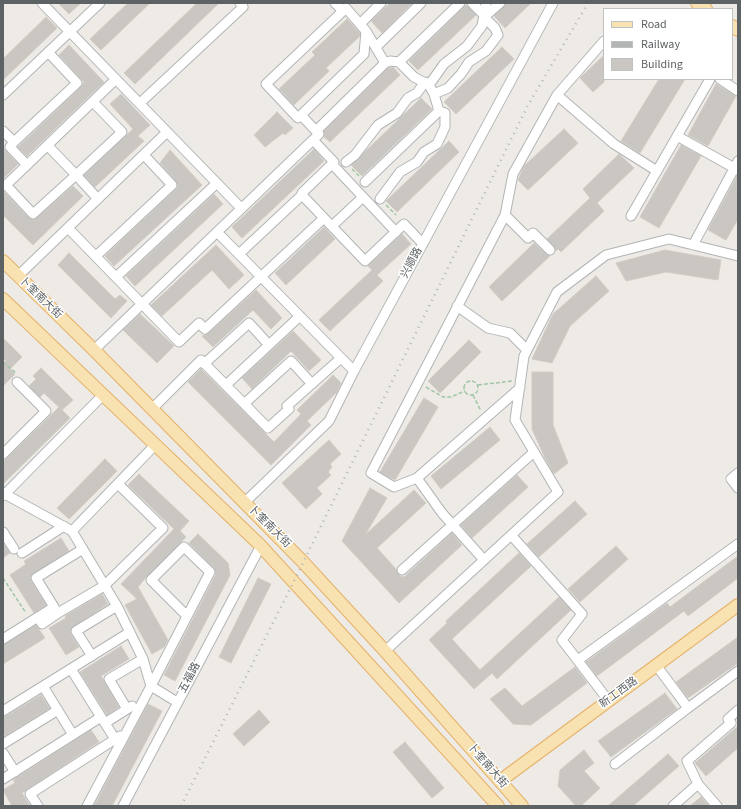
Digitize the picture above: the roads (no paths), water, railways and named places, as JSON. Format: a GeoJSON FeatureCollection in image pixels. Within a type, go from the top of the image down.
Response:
{"type":"FeatureCollection","features":[{"type":"Feature","properties":{"kind":"main road","name":"卜奎南大街"},"geometry":{"type":"LineString","coordinates":[[3,261],[94,350],[303,562],[385,651],[522,806]]}},
{"type":"Feature","properties":{"kind":"main road","name":"卜奎南大街"},"geometry":{"type":"LineString","coordinates":[[3,300],[259,544],[498,806]]}},
{"type":"Feature","properties":{"kind":"main road","name":"新工西路"},"geometry":{"type":"LineString","coordinates":[[500,781],[738,605]]}},
{"type":"Feature","properties":{"kind":"street"},"geometry":{"type":"LineString","coordinates":[[42,3],[241,208]]}},
{"type":"Feature","properties":{"kind":"street"},"geometry":{"type":"LineString","coordinates":[[3,95],[100,3]]}},
{"type":"Feature","properties":{"kind":"street"},"geometry":{"type":"LineString","coordinates":[[140,104],[243,7],[240,3]]}},
{"type":"Feature","properties":{"kind":"street"},"geometry":{"type":"LineString","coordinates":[[335,3],[346,7],[363,27],[385,64]]}},
{"type":"Feature","properties":{"kind":"street"},"geometry":{"type":"LineString","coordinates":[[346,7],[266,84],[298,118],[364,54],[363,27],[381,3]]}},
{"type":"Feature","properties":{"kind":"street"},"geometry":{"type":"LineString","coordinates":[[376,47],[421,3]]}},
{"type":"Feature","properties":{"kind":"street"},"geometry":{"type":"LineString","coordinates":[[399,62],[460,3]]}},
{"type":"Feature","properties":{"kind":"street"},"geometry":{"type":"LineString","coordinates":[[434,94],[448,88],[469,62],[486,51],[498,35],[495,28],[472,3]]}},
{"type":"Feature","properties":{"kind":"street"},"geometry":{"type":"LineString","coordinates":[[346,162],[355,155],[378,125],[397,113],[408,98],[417,93],[444,64],[467,46],[482,26],[486,3]]}},
{"type":"Feature","properties":{"kind":"street"},"geometry":{"type":"LineString","coordinates":[[484,16],[500,3]]}},
{"type":"Feature","properties":{"kind":"street","name":"兴顺路"},"geometry":{"type":"LineString","coordinates":[[244,502],[329,422],[354,371],[553,3]]}},
{"type":"Feature","properties":{"kind":"street"},"geometry":{"type":"LineString","coordinates":[[520,384],[487,417],[417,478],[394,487],[370,473],[456,306],[505,215],[513,174],[557,95],[603,42]]}},
{"type":"Feature","properties":{"kind":"street"},"geometry":{"type":"LineString","coordinates":[[10,147],[77,83],[48,52]]}},
{"type":"Feature","properties":{"kind":"street"},"geometry":{"type":"LineString","coordinates":[[316,130],[385,64],[390,61],[399,62],[414,77],[427,83],[434,94],[438,111]]}},
{"type":"Feature","properties":{"kind":"street"},"geometry":{"type":"LineString","coordinates":[[93,102],[122,132],[33,214],[6,185],[116,79]]}},
{"type":"Feature","properties":{"kind":"street"},"geometry":{"type":"LineString","coordinates":[[631,216],[709,80]]}},
{"type":"Feature","properties":{"kind":"street"},"geometry":{"type":"LineString","coordinates":[[722,80],[738,91]]}},
{"type":"Feature","properties":{"kind":"street"},"geometry":{"type":"LineString","coordinates":[[557,95],[614,144],[657,171]]}},
{"type":"Feature","properties":{"kind":"street"},"geometry":{"type":"LineString","coordinates":[[365,182],[438,111]]}},
{"type":"Feature","properties":{"kind":"street"},"geometry":{"type":"LineString","coordinates":[[380,199],[400,172],[417,162],[424,152],[437,144],[445,127],[445,113],[438,111]]}},
{"type":"Feature","properties":{"kind":"street"},"geometry":{"type":"LineString","coordinates":[[94,350],[319,134],[301,115]]}},
{"type":"Feature","properties":{"kind":"street"},"geometry":{"type":"LineString","coordinates":[[3,131],[10,147],[28,165]]}},
{"type":"Feature","properties":{"kind":"street"},"geometry":{"type":"LineString","coordinates":[[18,276],[167,132]]}},
{"type":"Feature","properties":{"kind":"street"},"geometry":{"type":"LineString","coordinates":[[677,136],[737,166],[693,245]]}},
{"type":"Feature","properties":{"kind":"street"},"geometry":{"type":"LineString","coordinates":[[313,140],[334,162],[332,164],[396,232]]}},
{"type":"Feature","properties":{"kind":"street"},"geometry":{"type":"LineString","coordinates":[[48,146],[98,199]]}},
{"type":"Feature","properties":{"kind":"street"},"geometry":{"type":"LineString","coordinates":[[96,256],[172,185],[144,155]]}},
{"type":"Feature","properties":{"kind":"street"},"geometry":{"type":"LineString","coordinates":[[302,193],[332,164]]}},
{"type":"Feature","properties":{"kind":"street"},"geometry":{"type":"LineString","coordinates":[[116,277],[217,183]]}},
{"type":"Feature","properties":{"kind":"street"},"geometry":{"type":"LineString","coordinates":[[239,254],[302,195],[365,261],[404,224],[423,244]]}},
{"type":"Feature","properties":{"kind":"street"},"geometry":{"type":"LineString","coordinates":[[332,226],[363,197]]}},
{"type":"Feature","properties":{"kind":"street"},"geometry":{"type":"LineString","coordinates":[[505,215],[528,238],[533,232],[550,250]]}},
{"type":"Feature","properties":{"kind":"street"},"geometry":{"type":"LineString","coordinates":[[68,228],[179,342],[199,323],[204,329],[324,218]]}},
{"type":"Feature","properties":{"kind":"street"},"geometry":{"type":"LineString","coordinates":[[217,232],[354,371]]}},
{"type":"Feature","properties":{"kind":"street"},"geometry":{"type":"LineString","coordinates":[[385,651],[558,492],[515,420],[524,356],[557,292],[606,255],[669,239],[738,256]]}},
{"type":"Feature","properties":{"kind":"street"},"geometry":{"type":"LineString","coordinates":[[456,306],[488,328],[510,333],[527,350]]}},
{"type":"Feature","properties":{"kind":"street"},"geometry":{"type":"LineString","coordinates":[[226,385],[300,316]]}},
{"type":"Feature","properties":{"kind":"street"},"geometry":{"type":"LineString","coordinates":[[204,364],[249,323],[270,345]]}},
{"type":"Feature","properties":{"kind":"street"},"geometry":{"type":"LineString","coordinates":[[152,409],[201,360],[268,428],[289,409],[286,406],[341,358]]}},
{"type":"Feature","properties":{"kind":"street"},"geometry":{"type":"LineString","coordinates":[[244,404],[292,361],[312,384]]}},
{"type":"Feature","properties":{"kind":"street"},"geometry":{"type":"LineString","coordinates":[[3,454],[46,411],[17,382]]}},
{"type":"Feature","properties":{"kind":"street"},"geometry":{"type":"LineString","coordinates":[[102,394],[4,495],[72,531],[117,606],[143,658],[151,686],[177,702]]}},
{"type":"Feature","properties":{"kind":"street"},"geometry":{"type":"LineString","coordinates":[[72,531],[155,444]]}},
{"type":"Feature","properties":{"kind":"street"},"geometry":{"type":"LineString","coordinates":[[402,570],[534,452]]}},
{"type":"Feature","properties":{"kind":"street"},"geometry":{"type":"LineString","coordinates":[[738,473],[731,479],[738,488]]}},
{"type":"Feature","properties":{"kind":"street"},"geometry":{"type":"LineString","coordinates":[[417,478],[453,525],[484,560]]}},
{"type":"Feature","properties":{"kind":"street"},"geometry":{"type":"LineString","coordinates":[[3,639],[35,620],[104,586],[162,528],[118,484]]}},
{"type":"Feature","properties":{"kind":"street"},"geometry":{"type":"LineString","coordinates":[[3,532],[18,551],[64,526]]}},
{"type":"Feature","properties":{"kind":"street"},"geometry":{"type":"LineString","coordinates":[[511,535],[582,614],[562,640],[608,700]]}},
{"type":"Feature","properties":{"kind":"street"},"geometry":{"type":"LineString","coordinates":[[578,660],[738,544]]}},
{"type":"Feature","properties":{"kind":"street"},"geometry":{"type":"LineString","coordinates":[[87,806],[151,686],[210,572],[184,547],[151,580],[187,616]]}},
{"type":"Feature","properties":{"kind":"street"},"geometry":{"type":"LineString","coordinates":[[56,610],[36,578],[83,549]]}},
{"type":"Feature","properties":{"kind":"street","name":"五福路"},"geometry":{"type":"LineString","coordinates":[[123,806],[258,551]]}},
{"type":"Feature","properties":{"kind":"street"},"geometry":{"type":"LineString","coordinates":[[92,656],[76,631],[117,606]]}},
{"type":"Feature","properties":{"kind":"street"},"geometry":{"type":"LineString","coordinates":[[3,711],[130,632]]}},
{"type":"Feature","properties":{"kind":"street"},"geometry":{"type":"LineString","coordinates":[[127,709],[109,679],[143,658]]}},
{"type":"Feature","properties":{"kind":"street"},"geometry":{"type":"LineString","coordinates":[[656,665],[688,708]]}},
{"type":"Feature","properties":{"kind":"street"},"geometry":{"type":"LineString","coordinates":[[71,669],[115,739]]}},
{"type":"Feature","properties":{"kind":"street"},"geometry":{"type":"LineString","coordinates":[[615,764],[738,671]]}},
{"type":"Feature","properties":{"kind":"street"},"geometry":{"type":"LineString","coordinates":[[43,686],[73,735]]}},
{"type":"Feature","properties":{"kind":"street"},"geometry":{"type":"LineString","coordinates":[[3,779],[73,735],[127,709],[144,698]]}},
{"type":"Feature","properties":{"kind":"street"},"geometry":{"type":"LineString","coordinates":[[3,744],[58,710]]}},
{"type":"Feature","properties":{"kind":"street"},"geometry":{"type":"LineString","coordinates":[[717,806],[698,784],[687,761],[732,723],[728,718],[738,710]]}},
{"type":"Feature","properties":{"kind":"street"},"geometry":{"type":"LineString","coordinates":[[38,806],[30,794],[126,732]]}},
{"type":"Feature","properties":{"kind":"street"},"geometry":{"type":"LineString","coordinates":[[3,753],[15,772]]}},
{"type":"Feature","properties":{"kind":"street"},"geometry":{"type":"LineString","coordinates":[[673,806],[698,784]]}},
{"type":"Feature","properties":{"kind":"railway"},"geometry":{"type":"LineString","coordinates":[[181,806],[294,581],[527,107],[588,3]]}}]}
